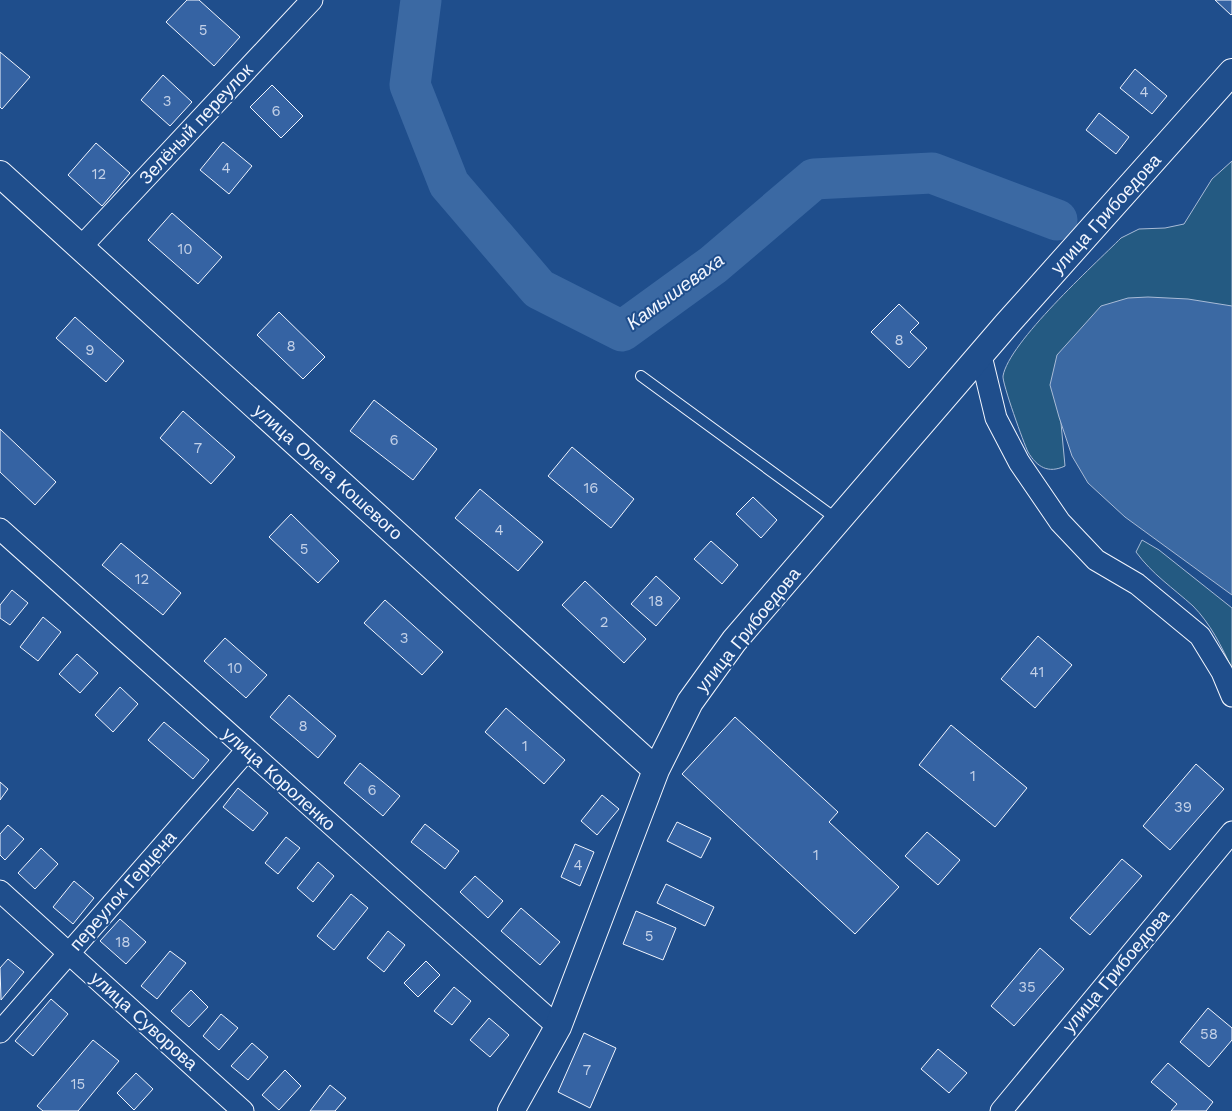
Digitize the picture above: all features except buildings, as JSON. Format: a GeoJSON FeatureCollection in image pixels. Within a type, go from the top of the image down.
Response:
{"type":"FeatureCollection","features":[{"type":"Feature","properties":{"kind":"street","name":"Зелёный переулок"},"geometry":{"type":"LineString","coordinates":[[80,248],[312,0]]}},
{"type":"Feature","properties":{"kind":"street","name":"улица Грибоедова"},"geometry":{"type":"LineString","coordinates":[[511,1111],[558,1027],[656,770],[690,702],[723,656],[839,520],[1232,72]]}},
{"type":"Feature","properties":{"kind":"street","name":"улица Олега Кошевого"},"geometry":{"type":"LineString","coordinates":[[0,174],[656,770]]}},
{"type":"Feature","properties":{"kind":"street"},"geometry":{"type":"LineString","coordinates":[[981,356],[996,418],[1019,462],[1060,522],[1096,560],[1137,584],[1200,636],[1222,672],[1232,696]]}},
{"type":"Feature","properties":{"kind":"street","name":"улица Короленко"},"geometry":{"type":"LineString","coordinates":[[0,530],[558,1027]]}},
{"type":"Feature","properties":{"kind":"street","name":"переулок Герцена"},"geometry":{"type":"LineString","coordinates":[[0,1032],[246,750]]}},
{"type":"Feature","properties":{"kind":"street","name":"улица Грибоедова"},"geometry":{"type":"LineString","coordinates":[[1001,1111],[1232,832]]}},
{"type":"Feature","properties":{"kind":"street","name":"улица Суворова"},"geometry":{"type":"LineString","coordinates":[[0,891],[243,1111]]}},
{"type":"Feature","properties":{"kind":"lane"},"geometry":{"type":"LineString","coordinates":[[641,376],[839,520]]}},
{"type":"Feature","properties":{"kind":"shaded area"},"geometry":{"type":"Polygon","coordinates":[[[1232,161],[1232,319],[1058,391],[1065,466],[1048,469],[1039,465],[1028,452],[1006,390],[1003,376],[1009,361],[1020,344],[1054,304],[1121,238],[1139,229],[1165,228],[1184,224],[1212,179],[1232,161]]]}},
{"type":"Feature","properties":{"kind":"shaded area"},"geometry":{"type":"Polygon","coordinates":[[[1128,298],[1188,299],[1232,306],[1232,595],[1125,517],[1088,483],[1072,456],[1059,417],[1050,385],[1057,355],[1101,306],[1128,298]]]}},
{"type":"Feature","properties":{"kind":"shaded area"},"geometry":{"type":"Polygon","coordinates":[[[1142,540],[1159,550],[1232,608],[1232,669],[1205,620],[1193,606],[1156,574],[1136,552],[1142,540]]]}},
{"type":"Feature","properties":{"kind":"waterway","name":"Камышеваха"},"geometry":{"type":"LineString","coordinates":[[421,0],[410,85],[449,184],[539,289],[622,331],[713,265],[814,179],[932,173],[1057,220]]}}]}
